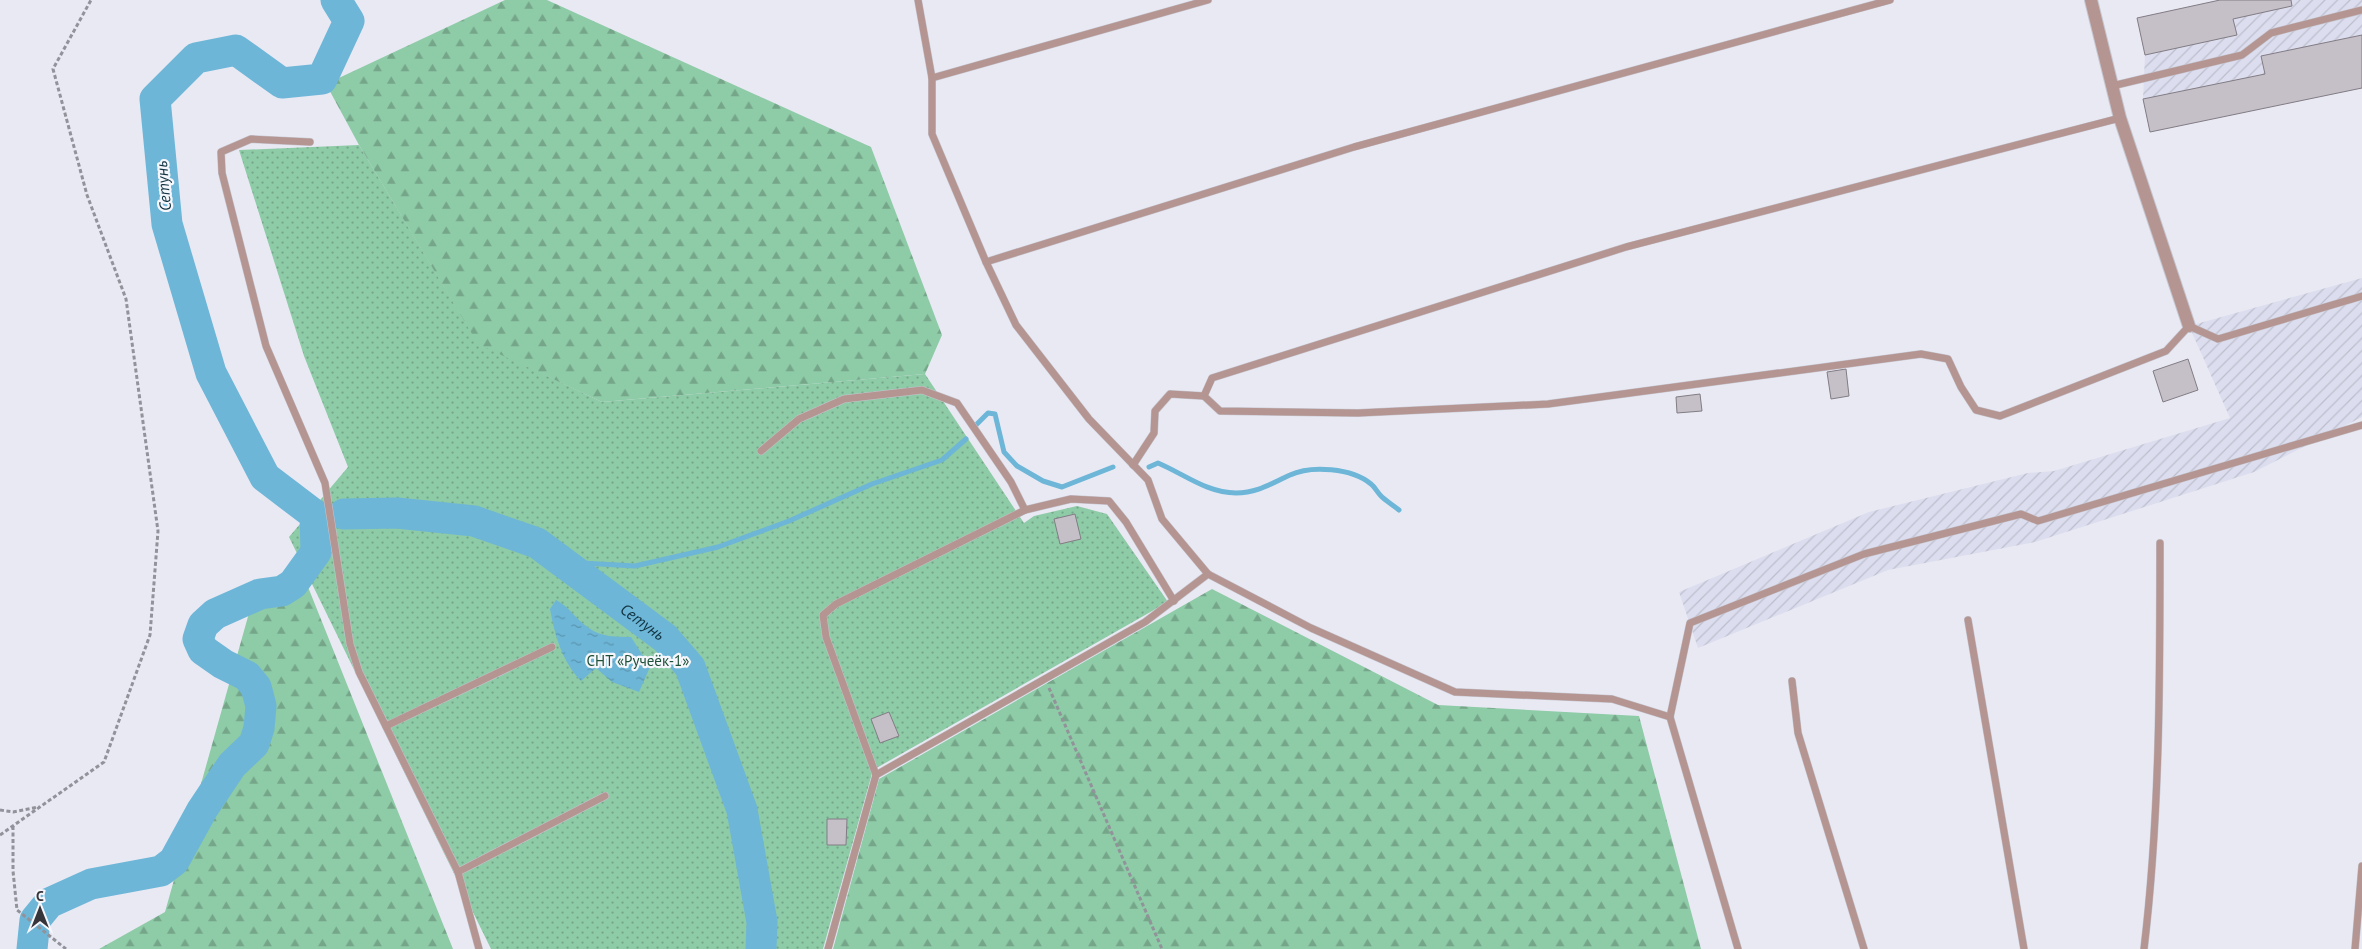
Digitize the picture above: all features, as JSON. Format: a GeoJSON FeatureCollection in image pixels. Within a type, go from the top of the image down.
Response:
{"type":"FeatureCollection","features":[{"type":"Feature","properties":{"kind":"street"},"geometry":{"type":"LineString","coordinates":[[2091,0],[2120,118],[2189,326]]}},
{"type":"Feature","properties":{"kind":"lane"},"geometry":{"type":"LineString","coordinates":[[918,0],[932,78],[932,134],[986,262],[1016,325],[1089,419],[1148,480],[1162,519],[1208,574],[1310,628],[1455,692],[1612,699],[1670,717]]}},
{"type":"Feature","properties":{"kind":"lane"},"geometry":{"type":"LineString","coordinates":[[932,78],[1208,0]]}},
{"type":"Feature","properties":{"kind":"lane"},"geometry":{"type":"LineString","coordinates":[[986,262],[1354,147],[1890,0]]}},
{"type":"Feature","properties":{"kind":"lane"},"geometry":{"type":"LineString","coordinates":[[2112,86],[2242,55],[2271,33],[2362,10]]}},
{"type":"Feature","properties":{"kind":"lane"},"geometry":{"type":"LineString","coordinates":[[1204,396],[1212,378],[1626,247],[2120,118]]}},
{"type":"Feature","properties":{"kind":"lane"},"geometry":{"type":"LineString","coordinates":[[310,142],[251,139],[221,152],[222,174],[266,346],[325,483],[350,644],[359,672],[458,872],[479,949]]}},
{"type":"Feature","properties":{"kind":"lane"},"geometry":{"type":"LineString","coordinates":[[1133,465],[1154,433],[1155,411],[1170,394],[1204,396],[1220,411],[1358,413],[1548,404],[1921,354],[1948,358],[1960,387],[1976,410],[2000,416],[2166,351],[2189,326],[2218,339],[2362,296]]}},
{"type":"Feature","properties":{"kind":"lane"},"geometry":{"type":"LineString","coordinates":[[761,451],[799,419],[844,398],[922,390],[957,403],[1011,482],[1025,510]]}},
{"type":"Feature","properties":{"kind":"lane"},"geometry":{"type":"LineString","coordinates":[[1738,949],[1670,717],[1690,623],[1864,554],[2021,514],[2038,521],[2362,425]]}},
{"type":"Feature","properties":{"kind":"lane"},"geometry":{"type":"LineString","coordinates":[[828,949],[876,775],[826,638],[823,615],[836,604],[1025,510],[1071,499],[1109,501],[1126,522],[1174,601]]}},
{"type":"Feature","properties":{"kind":"lane"},"geometry":{"type":"LineString","coordinates":[[2144,949],[2151,893],[2160,729],[2160,543]]}},
{"type":"Feature","properties":{"kind":"lane"},"geometry":{"type":"LineString","coordinates":[[876,775],[1145,622],[1208,574]]}},
{"type":"Feature","properties":{"kind":"lane"},"geometry":{"type":"LineString","coordinates":[[1968,620],[2024,949]]}},
{"type":"Feature","properties":{"kind":"lane"},"geometry":{"type":"LineString","coordinates":[[386,726],[552,647]]}},
{"type":"Feature","properties":{"kind":"lane"},"geometry":{"type":"LineString","coordinates":[[1792,681],[1798,733],[1864,949]]}},
{"type":"Feature","properties":{"kind":"lane"},"geometry":{"type":"LineString","coordinates":[[458,872],[605,796]]}},
{"type":"Feature","properties":{"kind":"lane"},"geometry":{"type":"LineString","coordinates":[[2355,949],[2362,866]]}},
{"type":"Feature","properties":{"kind":"path"},"geometry":{"type":"LineString","coordinates":[[0,835],[104,762],[150,634],[158,531],[126,299],[87,195],[53,69],[91,0]]}},
{"type":"Feature","properties":{"kind":"path"},"geometry":{"type":"LineString","coordinates":[[1047,683],[1162,949]]}},
{"type":"Feature","properties":{"kind":"path"},"geometry":{"type":"LineString","coordinates":[[0,810],[13,812],[41,806]]}},
{"type":"Feature","properties":{"kind":"path"},"geometry":{"type":"LineString","coordinates":[[13,826],[13,871],[17,910],[66,949]]}},
{"type":"Feature","properties":{"kind":"shaded area"},"geometry":{"type":"Polygon","coordinates":[[[2220,0],[2362,0],[2362,88],[2150,132],[2143,99],[2145,55],[2137,18],[2220,0]]]}},
{"type":"Feature","properties":{"kind":"shaded area"},"geometry":{"type":"Polygon","coordinates":[[[2362,278],[2362,417],[2254,472],[2035,542],[1888,570],[1698,648],[1679,592],[1869,512],[2028,473],[2054,471],[2230,418],[2189,326],[2362,278]]]}},
{"type":"Feature","properties":{"kind":"green space"},"geometry":{"type":"Polygon","coordinates":[[[505,0],[547,0],[871,147],[942,335],[925,374],[602,402],[478,344],[359,145],[326,84],[505,0]]]}},
{"type":"Feature","properties":{"kind":"green space","name":"СНТ «Ручеёк-1»"},"geometry":{"type":"Polygon","coordinates":[[[359,145],[478,343],[602,402],[925,374],[1024,523],[1034,516],[1077,506],[1107,514],[1168,602],[873,770],[823,949],[491,949],[289,537],[348,467],[304,356],[239,150],[359,145]]]}},
{"type":"Feature","properties":{"kind":"green space"},"geometry":{"type":"Polygon","coordinates":[[[298,562],[453,949],[99,949],[165,912],[249,613],[298,562]]]}},
{"type":"Feature","properties":{"kind":"green space"},"geometry":{"type":"Polygon","coordinates":[[[1212,589],[1438,705],[1639,716],[1701,949],[833,949],[879,779],[1212,589]]]}},
{"type":"Feature","properties":{"kind":"water"},"geometry":{"type":"Polygon","coordinates":[[[556,600],[593,631],[609,636],[631,637],[650,667],[639,692],[612,682],[596,668],[581,681],[564,657],[554,629],[550,609],[556,600]]]}},
{"type":"Feature","properties":{"kind":"building"},"geometry":{"type":"Polygon","coordinates":[[[2220,0],[2291,0],[2292,6],[2233,19],[2237,35],[2145,55],[2137,18],[2220,0]]]}},
{"type":"Feature","properties":{"kind":"building"},"geometry":{"type":"Polygon","coordinates":[[[2362,35],[2362,88],[2150,132],[2143,99],[2265,74],[2261,56],[2362,35]]]}},
{"type":"Feature","properties":{"kind":"building"},"geometry":{"type":"Polygon","coordinates":[[[2188,359],[2198,390],[2163,402],[2153,371],[2188,359]]]}},
{"type":"Feature","properties":{"kind":"building"},"geometry":{"type":"Polygon","coordinates":[[[1846,369],[1849,396],[1831,399],[1827,372],[1846,369]]]}},
{"type":"Feature","properties":{"kind":"building"},"geometry":{"type":"Polygon","coordinates":[[[1700,394],[1702,411],[1677,413],[1676,397],[1700,394]]]}},
{"type":"Feature","properties":{"kind":"building"},"geometry":{"type":"Polygon","coordinates":[[[1075,514],[1081,539],[1060,544],[1054,519],[1075,514]]]}},
{"type":"Feature","properties":{"kind":"building"},"geometry":{"type":"Polygon","coordinates":[[[889,712],[899,736],[880,743],[871,719],[889,712]]]}},
{"type":"Feature","properties":{"kind":"building"},"geometry":{"type":"Polygon","coordinates":[[[827,819],[847,819],[846,845],[827,845],[827,819]]]}},
{"type":"Feature","properties":{"kind":"waterway","name":"Сетунь"},"geometry":{"type":"LineString","coordinates":[[32,949],[35,920],[49,903],[91,884],[161,871],[174,861],[202,810],[232,765],[254,744],[259,728],[261,706],[256,687],[247,676],[223,664],[203,650],[198,639],[203,625],[215,614],[260,594],[282,591],[293,584],[316,552],[315,515],[265,477],[211,373],[167,224],[155,99],[196,58],[236,50],[282,83],[322,79],[349,21],[336,0]]}},
{"type":"Feature","properties":{"kind":"waterway"},"geometry":{"type":"LineString","coordinates":[[975,426],[988,413],[995,414],[1004,452],[1017,466],[1043,481],[1062,487],[1113,467]]}},
{"type":"Feature","properties":{"kind":"waterway"},"geometry":{"type":"LineString","coordinates":[[564,562],[635,566],[718,547],[789,521],[872,484],[942,460],[966,439]]}},
{"type":"Feature","properties":{"kind":"waterway"},"geometry":{"type":"LineString","coordinates":[[1149,467],[1158,463],[1215,490],[1236,493],[1258,489],[1299,472],[1320,469],[1343,471],[1371,484],[1383,498],[1399,510]]}},
{"type":"Feature","properties":{"kind":"waterway","name":"Сетунь"},"geometry":{"type":"LineString","coordinates":[[344,514],[397,513],[474,521],[537,543],[665,638],[690,667],[742,810],[762,922],[761,949]]}}]}
